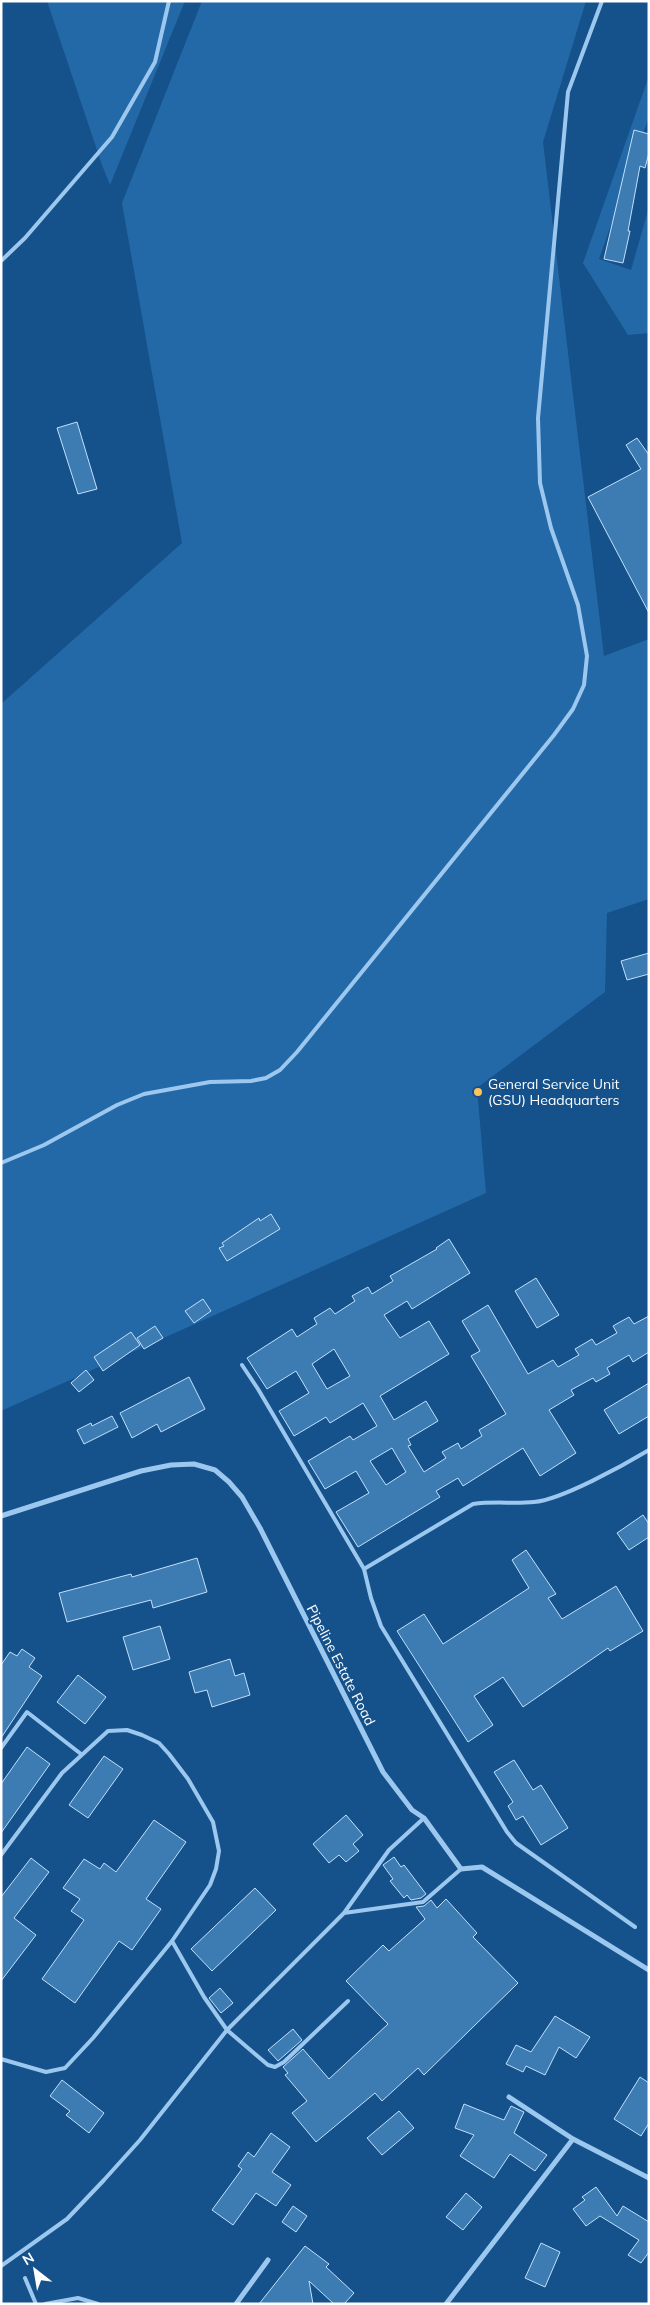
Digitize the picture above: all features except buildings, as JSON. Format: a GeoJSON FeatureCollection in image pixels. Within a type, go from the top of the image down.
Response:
{"type":"FeatureCollection","features":[{"type":"Feature","properties":{"kind":"street","name":"Pipeline Estate Road"},"geometry":{"type":"LineString","coordinates":[[1,1516],[141,1471],[171,1464],[194,1464],[215,1470],[242,1497],[260,1528],[383,1772],[412,1810],[424,1818],[461,1869]]}},
{"type":"Feature","properties":{"kind":"street"},"geometry":{"type":"LineString","coordinates":[[461,1869],[482,1868],[649,1970]]}},
{"type":"Feature","properties":{"kind":"street"},"geometry":{"type":"LineString","coordinates":[[509,2097],[573,2139],[649,2178]]}},
{"type":"Feature","properties":{"kind":"street"},"geometry":{"type":"LineString","coordinates":[[446,2304],[573,2139]]}},
{"type":"Feature","properties":{"kind":"street"},"geometry":{"type":"LineString","coordinates":[[236,2304],[268,2260]]}},
{"type":"Feature","properties":{"kind":"lane"},"geometry":{"type":"LineString","coordinates":[[1,262],[25,238],[112,137],[155,62],[169,1]]}},
{"type":"Feature","properties":{"kind":"lane"},"geometry":{"type":"LineString","coordinates":[[1,1163],[51,1142],[117,1105],[144,1094],[210,1082],[251,1081],[266,1078],[280,1070],[297,1052],[554,735],[572,709],[584,685],[587,656],[578,606],[551,528],[540,483],[538,418],[568,92],[602,1]]}},
{"type":"Feature","properties":{"kind":"lane"},"geometry":{"type":"LineString","coordinates":[[242,1366],[258,1389],[364,1569],[371,1598],[382,1626],[507,1832],[516,1843],[635,1927]]}},
{"type":"Feature","properties":{"kind":"lane"},"geometry":{"type":"LineString","coordinates":[[364,1569],[473,1504],[491,1501],[535,1502],[554,1498],[647,1451],[649,1457]]}},
{"type":"Feature","properties":{"kind":"lane"},"geometry":{"type":"LineString","coordinates":[[1,1748],[27,1712],[81,1754]]}},
{"type":"Feature","properties":{"kind":"lane"},"geometry":{"type":"LineString","coordinates":[[1,1855],[62,1774],[81,1754],[108,1731],[127,1730],[159,1743],[188,1778],[213,1822],[219,1851],[216,1869],[210,1885],[172,1941],[93,2038],[65,2068],[46,2072],[1,2059]]}},
{"type":"Feature","properties":{"kind":"lane"},"geometry":{"type":"LineString","coordinates":[[1,2266],[73,2212],[140,2140],[227,2030],[344,1913],[389,1850],[424,1818]]}},
{"type":"Feature","properties":{"kind":"lane"},"geometry":{"type":"LineString","coordinates":[[344,1913],[423,1902],[461,1869]]}},
{"type":"Feature","properties":{"kind":"lane"},"geometry":{"type":"LineString","coordinates":[[172,1941],[204,1997],[227,2030],[268,2064],[275,2067],[284,2062],[348,2001]]}},
{"type":"Feature","properties":{"kind":"lane"},"geometry":{"type":"LineString","coordinates":[[24,2278],[36,2304]]}},
{"type":"Feature","properties":{"kind":"lane"},"geometry":{"type":"LineString","coordinates":[[45,2304],[78,2298],[98,2304]]}},
{"type":"Feature","properties":{"kind":"shaded area"},"geometry":{"type":"Polygon","coordinates":[[[47,1],[185,1],[110,185],[102,165],[47,1]]]}},
{"type":"Feature","properties":{"kind":"shaded area"},"geometry":{"type":"Polygon","coordinates":[[[202,1],[586,1],[543,142],[604,656],[649,639],[649,899],[607,913],[605,992],[477,1088],[486,1193],[1,1411],[1,704],[182,543],[122,203],[202,1]]]}},
{"type":"Feature","properties":{"kind":"shaded area"},"geometry":{"type":"Polygon","coordinates":[[[649,76],[649,117],[599,259],[631,270],[649,207],[649,333],[628,335],[583,263],[649,76]]]}},
{"type":"Feature","properties":{"kind":"place","name":"General Service Unit (GSU) Headquarters"},"geometry":{"type":"Point","coordinates":[478,1092]}}]}
